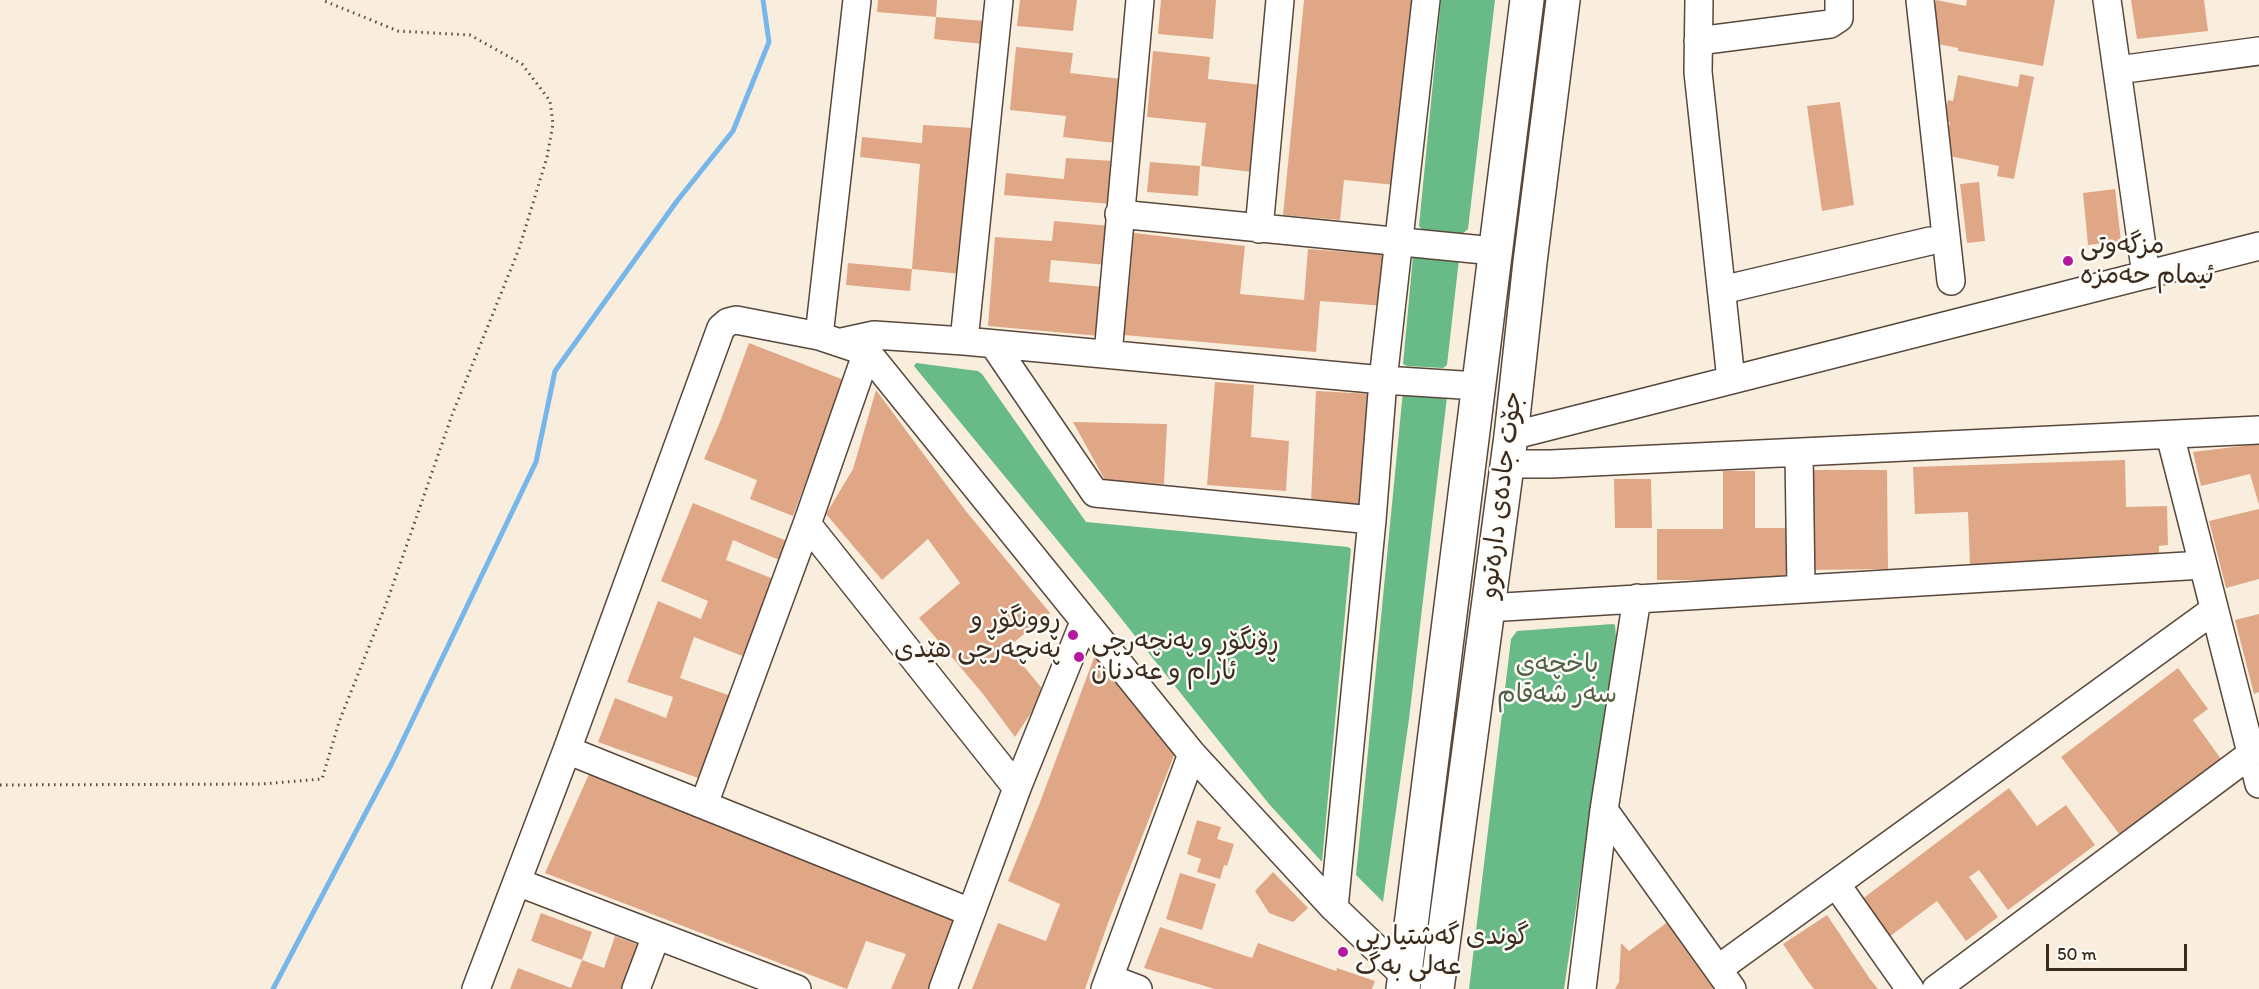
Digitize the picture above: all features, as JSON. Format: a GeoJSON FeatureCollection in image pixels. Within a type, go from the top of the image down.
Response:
{"type":"FeatureCollection","features":[{"type":"Feature","properties":{"kind":"main road","name":"جۆت جادەی دارەتوو"},"geometry":{"type":"LineString","coordinates":[[1404,982],[1527,0]]}},
{"type":"Feature","properties":{"kind":"main road","name":"جۆت جادەی دارەتوو"},"geometry":{"type":"LineString","coordinates":[[1437,989],[1508,450],[1563,0]]}},
{"type":"Feature","properties":{"kind":"main road"},"geometry":{"type":"LineString","coordinates":[[1450,615],[1487,613]]}},
{"type":"Feature","properties":{"kind":"street"},"geometry":{"type":"LineString","coordinates":[[704,804],[807,524],[843,343],[857,0]]}},
{"type":"Feature","properties":{"kind":"street"},"geometry":{"type":"LineString","coordinates":[[964,341],[999,0]]}},
{"type":"Feature","properties":{"kind":"street"},"geometry":{"type":"LineString","coordinates":[[1108,354],[1140,0]]}},
{"type":"Feature","properties":{"kind":"street"},"geometry":{"type":"LineString","coordinates":[[1259,229],[1280,0]]}},
{"type":"Feature","properties":{"kind":"street"},"geometry":{"type":"LineString","coordinates":[[1334,908],[1372,520],[1383,380],[1426,0]]}},
{"type":"Feature","properties":{"kind":"street"},"geometry":{"type":"LineString","coordinates":[[1699,0],[1698,72],[1731,380]]}},
{"type":"Feature","properties":{"kind":"street"},"geometry":{"type":"LineString","coordinates":[[1698,41],[1830,24],[1839,18],[1839,0]]}},
{"type":"Feature","properties":{"kind":"street"},"geometry":{"type":"LineString","coordinates":[[1920,0],[1951,281]]}},
{"type":"Feature","properties":{"kind":"street"},"geometry":{"type":"LineString","coordinates":[[2107,0],[2146,275]]}},
{"type":"Feature","properties":{"kind":"street"},"geometry":{"type":"LineString","coordinates":[[2118,70],[2259,51]]}},
{"type":"Feature","properties":{"kind":"street"},"geometry":{"type":"LineString","coordinates":[[1119,214],[1494,251]]}},
{"type":"Feature","properties":{"kind":"street"},"geometry":{"type":"LineString","coordinates":[[1722,290],[1930,241]]}},
{"type":"Feature","properties":{"kind":"street"},"geometry":{"type":"LineString","coordinates":[[1508,450],[1566,422],[2259,246]]}},
{"type":"Feature","properties":{"kind":"street"},"geometry":{"type":"LineString","coordinates":[[476,989],[567,750],[721,328],[728,322],[736,320],[843,343],[874,335],[964,341],[1383,380],[1478,386]]}},
{"type":"Feature","properties":{"kind":"street"},"geometry":{"type":"LineString","coordinates":[[843,343],[1084,622],[1192,754],[1404,982]]}},
{"type":"Feature","properties":{"kind":"street"},"geometry":{"type":"LineString","coordinates":[[994,345],[1095,493],[1372,520]]}},
{"type":"Feature","properties":{"kind":"street"},"geometry":{"type":"LineString","coordinates":[[1551,464],[1546,451],[1548,441],[1554,432],[1566,422]]}},
{"type":"Feature","properties":{"kind":"street"},"geometry":{"type":"LineString","coordinates":[[1508,450],[1551,464],[2259,430]]}},
{"type":"Feature","properties":{"kind":"street"},"geometry":{"type":"LineString","coordinates":[[2170,435],[2259,784]]}},
{"type":"Feature","properties":{"kind":"street"},"geometry":{"type":"LineString","coordinates":[[1798,453],[1801,588]]}},
{"type":"Feature","properties":{"kind":"street"},"geometry":{"type":"LineString","coordinates":[[807,524],[1017,788]]}},
{"type":"Feature","properties":{"kind":"street"},"geometry":{"type":"LineString","coordinates":[[1487,613],[1636,598],[2203,565]]}},
{"type":"Feature","properties":{"kind":"street"},"geometry":{"type":"LineString","coordinates":[[1582,989],[1604,810],[1636,598]]}},
{"type":"Feature","properties":{"kind":"street"},"geometry":{"type":"LineString","coordinates":[[1604,810],[1725,979],[1836,884],[2214,610]]}},
{"type":"Feature","properties":{"kind":"street"},"geometry":{"type":"LineString","coordinates":[[943,989],[1017,788],[1084,622]]}},
{"type":"Feature","properties":{"kind":"street"},"geometry":{"type":"LineString","coordinates":[[567,750],[970,912]]}},
{"type":"Feature","properties":{"kind":"street"},"geometry":{"type":"LineString","coordinates":[[1138,989],[1107,983],[1192,754]]}},
{"type":"Feature","properties":{"kind":"street"},"geometry":{"type":"LineString","coordinates":[[1936,989],[2252,754]]}},
{"type":"Feature","properties":{"kind":"street"},"geometry":{"type":"LineString","coordinates":[[517,882],[797,989]]}},
{"type":"Feature","properties":{"kind":"street"},"geometry":{"type":"LineString","coordinates":[[1836,884],[1910,989]]}},
{"type":"Feature","properties":{"kind":"street"},"geometry":{"type":"LineString","coordinates":[[636,989],[656,936]]}},
{"type":"Feature","properties":{"kind":"path"},"geometry":{"type":"LineString","coordinates":[[0,785],[262,784],[321,779],[339,722],[388,600],[452,415],[519,249],[547,157],[553,124],[550,100],[522,64],[470,35],[398,31],[322,0]]}},
{"type":"Feature","properties":{"kind":"green space"},"geometry":{"type":"Polygon","coordinates":[[[1441,0],[1495,0],[1468,229],[1462,234],[1423,231],[1419,226],[1441,0]]]}},
{"type":"Feature","properties":{"kind":"green space"},"geometry":{"type":"Polygon","coordinates":[[[1413,256],[1459,259],[1447,365],[1443,368],[1403,364],[1413,256]]]}},
{"type":"Feature","properties":{"kind":"green space"},"geometry":{"type":"Polygon","coordinates":[[[916,363],[978,371],[982,374],[1086,522],[1351,549],[1322,862],[1269,804],[1108,602],[914,366],[916,363]]]}},
{"type":"Feature","properties":{"kind":"green space"},"geometry":{"type":"Polygon","coordinates":[[[1403,391],[1447,397],[1409,719],[1383,902],[1356,875],[1403,391]]]}},
{"type":"Feature","properties":{"kind":"green space","name":"باخچەی سەر شەقام"},"geometry":{"type":"Polygon","coordinates":[[[1613,624],[1616,637],[1564,989],[1469,989],[1511,639],[1517,631],[1613,624]]]}},
{"type":"Feature","properties":{"kind":"building"},"geometry":{"type":"Polygon","coordinates":[[[878,0],[937,0],[936,17],[877,12],[878,0]]]}},
{"type":"Feature","properties":{"kind":"building"},"geometry":{"type":"Polygon","coordinates":[[[1020,0],[1077,0],[1073,31],[1017,26],[1020,0]]]}},
{"type":"Feature","properties":{"kind":"building"},"geometry":{"type":"Polygon","coordinates":[[[1161,0],[1216,0],[1213,39],[1158,34],[1161,0]]]}},
{"type":"Feature","properties":{"kind":"building"},"geometry":{"type":"Polygon","coordinates":[[[1304,0],[1413,0],[1395,185],[1344,180],[1340,220],[1283,215],[1304,0]]]}},
{"type":"Feature","properties":{"kind":"building"},"geometry":{"type":"Polygon","coordinates":[[[1936,0],[1966,6],[1967,0],[2055,0],[2043,66],[1958,51],[1958,48],[1928,42],[1936,0]]]}},
{"type":"Feature","properties":{"kind":"building"},"geometry":{"type":"Polygon","coordinates":[[[2131,0],[2204,0],[2208,31],[2137,39],[2131,0]]]}},
{"type":"Feature","properties":{"kind":"building"},"geometry":{"type":"Polygon","coordinates":[[[936,17],[985,21],[983,44],[934,39],[936,17]]]}},
{"type":"Feature","properties":{"kind":"building"},"geometry":{"type":"Polygon","coordinates":[[[1016,47],[1073,53],[1070,73],[1122,79],[1115,143],[1063,137],[1066,116],[1010,110],[1016,47]]]}},
{"type":"Feature","properties":{"kind":"building"},"geometry":{"type":"Polygon","coordinates":[[[1153,51],[1210,57],[1208,79],[1261,85],[1252,172],[1201,166],[1206,123],[1147,117],[1153,51]]]}},
{"type":"Feature","properties":{"kind":"building"},"geometry":{"type":"Polygon","coordinates":[[[2020,74],[2034,77],[2014,179],[1997,176],[1999,166],[1944,155],[1950,122],[1944,121],[1948,100],[1953,101],[1958,75],[2018,87],[2020,74]]]}},
{"type":"Feature","properties":{"kind":"building"},"geometry":{"type":"Polygon","coordinates":[[[1840,102],[1854,205],[1822,211],[1807,106],[1840,102]]]}},
{"type":"Feature","properties":{"kind":"building"},"geometry":{"type":"Polygon","coordinates":[[[923,125],[973,128],[961,274],[912,269],[920,164],[860,157],[862,137],[922,143],[923,125]]]}},
{"type":"Feature","properties":{"kind":"building"},"geometry":{"type":"Polygon","coordinates":[[[1066,158],[1114,161],[1111,204],[1004,195],[1006,173],[1064,179],[1066,158]]]}},
{"type":"Feature","properties":{"kind":"building"},"geometry":{"type":"Polygon","coordinates":[[[1150,162],[1200,166],[1198,196],[1147,192],[1150,162]]]}},
{"type":"Feature","properties":{"kind":"building"},"geometry":{"type":"Polygon","coordinates":[[[1979,182],[1985,241],[1967,243],[1960,184],[1979,182]]]}},
{"type":"Feature","properties":{"kind":"building"},"geometry":{"type":"Polygon","coordinates":[[[2115,189],[2121,241],[2088,245],[2083,193],[2115,189]]]}},
{"type":"Feature","properties":{"kind":"building"},"geometry":{"type":"Polygon","coordinates":[[[1054,221],[1110,226],[1107,265],[1051,260],[1049,282],[1104,287],[1100,336],[988,326],[995,237],[1052,241],[1054,221]]]}},
{"type":"Feature","properties":{"kind":"building"},"geometry":{"type":"Polygon","coordinates":[[[1134,233],[1245,246],[1240,294],[1304,300],[1308,249],[1388,255],[1385,306],[1320,301],[1316,352],[1124,335],[1134,233]]]}},
{"type":"Feature","properties":{"kind":"building"},"geometry":{"type":"Polygon","coordinates":[[[848,263],[912,269],[910,291],[846,285],[848,263]]]}},
{"type":"Feature","properties":{"kind":"building"},"geometry":{"type":"Polygon","coordinates":[[[749,343],[844,380],[793,516],[750,499],[757,480],[704,459],[749,343]]]}},
{"type":"Feature","properties":{"kind":"building"},"geometry":{"type":"Polygon","coordinates":[[[1215,382],[1254,385],[1251,437],[1289,441],[1286,491],[1207,485],[1215,382]]]}},
{"type":"Feature","properties":{"kind":"building"},"geometry":{"type":"Polygon","coordinates":[[[876,390],[965,510],[1050,613],[1008,647],[1045,692],[1015,737],[983,694],[919,618],[960,583],[928,539],[882,580],[826,514],[853,469],[876,390]]]}},
{"type":"Feature","properties":{"kind":"building"},"geometry":{"type":"Polygon","coordinates":[[[1316,391],[1373,394],[1366,505],[1311,502],[1316,391]]]}},
{"type":"Feature","properties":{"kind":"building"},"geometry":{"type":"Polygon","coordinates":[[[1073,422],[1167,424],[1164,484],[1106,482],[1073,422]]]}},
{"type":"Feature","properties":{"kind":"building"},"geometry":{"type":"Polygon","coordinates":[[[2259,444],[2259,505],[2250,474],[2201,486],[2193,452],[2259,444]]]}},
{"type":"Feature","properties":{"kind":"building"},"geometry":{"type":"Polygon","coordinates":[[[2125,460],[2126,507],[2167,506],[2168,545],[2159,546],[2159,554],[2128,554],[2128,560],[1970,565],[1968,512],[1915,514],[1913,467],[2125,460]]]}},
{"type":"Feature","properties":{"kind":"building"},"geometry":{"type":"Polygon","coordinates":[[[1803,470],[1887,470],[1888,569],[1804,570],[1803,470]]]}},
{"type":"Feature","properties":{"kind":"building"},"geometry":{"type":"Polygon","coordinates":[[[1723,471],[1755,471],[1755,528],[1788,528],[1788,580],[1657,580],[1657,529],[1723,529],[1723,471]]]}},
{"type":"Feature","properties":{"kind":"building"},"geometry":{"type":"Polygon","coordinates":[[[1614,479],[1651,479],[1652,528],[1615,528],[1614,479]]]}},
{"type":"Feature","properties":{"kind":"building"},"geometry":{"type":"Polygon","coordinates":[[[693,503],[787,541],[779,560],[733,540],[726,560],[776,580],[745,657],[694,637],[680,678],[731,696],[701,779],[598,742],[615,698],[666,718],[673,697],[627,682],[658,601],[701,619],[708,601],[661,581],[693,503]]]}},
{"type":"Feature","properties":{"kind":"building"},"geometry":{"type":"Polygon","coordinates":[[[2259,509],[2259,579],[2226,588],[2209,521],[2259,509]]]}},
{"type":"Feature","properties":{"kind":"building"},"geometry":{"type":"Polygon","coordinates":[[[2259,614],[2259,692],[2254,694],[2235,620],[2259,614]]]}},
{"type":"Feature","properties":{"kind":"building"},"geometry":{"type":"Polygon","coordinates":[[[1095,655],[1177,748],[1108,923],[1085,989],[972,989],[998,923],[1046,941],[1060,904],[1008,881],[1095,655]]]}},
{"type":"Feature","properties":{"kind":"building"},"geometry":{"type":"Polygon","coordinates":[[[2178,668],[2208,709],[2193,720],[2221,759],[2120,835],[2061,757],[2178,668]]]}},
{"type":"Feature","properties":{"kind":"building"},"geometry":{"type":"Polygon","coordinates":[[[589,774],[812,864],[956,917],[928,989],[891,989],[906,954],[866,941],[847,989],[545,873],[589,774]]]}},
{"type":"Feature","properties":{"kind":"building"},"geometry":{"type":"Polygon","coordinates":[[[2009,788],[2037,826],[2066,805],[2095,845],[2008,910],[1979,870],[1969,877],[1998,917],[1966,941],[1937,901],[1885,940],[1857,903],[2009,788]]]}},
{"type":"Feature","properties":{"kind":"building"},"geometry":{"type":"Polygon","coordinates":[[[1197,820],[1221,827],[1217,839],[1234,844],[1220,879],[1197,872],[1201,859],[1187,854],[1197,820]]]}},
{"type":"Feature","properties":{"kind":"building"},"geometry":{"type":"Polygon","coordinates":[[[1273,872],[1308,908],[1293,922],[1269,913],[1255,891],[1273,872]]]}},
{"type":"Feature","properties":{"kind":"building"},"geometry":{"type":"Polygon","coordinates":[[[1180,873],[1216,884],[1202,930],[1166,919],[1180,873]]]}},
{"type":"Feature","properties":{"kind":"building"},"geometry":{"type":"Polygon","coordinates":[[[541,913],[592,932],[582,960],[531,941],[541,913]]]}},
{"type":"Feature","properties":{"kind":"building"},"geometry":{"type":"Polygon","coordinates":[[[1827,915],[1878,989],[1814,989],[1807,980],[1783,944],[1827,915]]]}},
{"type":"Feature","properties":{"kind":"building"},"geometry":{"type":"Polygon","coordinates":[[[1669,921],[1719,989],[1615,989],[1619,982],[1621,943],[1629,951],[1669,921]]]}},
{"type":"Feature","properties":{"kind":"building"},"geometry":{"type":"Polygon","coordinates":[[[1160,927],[1252,958],[1258,943],[1336,971],[1337,968],[1375,981],[1372,989],[1215,989],[1144,968],[1160,927]]]}},
{"type":"Feature","properties":{"kind":"building"},"geometry":{"type":"Polygon","coordinates":[[[615,936],[641,946],[627,989],[510,989],[518,968],[571,988],[582,960],[604,968],[615,936]]]}},
{"type":"Feature","properties":{"kind":"waterway"},"geometry":{"type":"LineString","coordinates":[[273,989],[392,763],[536,462],[555,371],[677,201],[733,131],[769,42],[763,0]]}},
{"type":"Feature","properties":{"kind":"place","name":"مزگەوتی ئیمام حەمزە"},"geometry":{"type":"Point","coordinates":[2068,261]}},
{"type":"Feature","properties":{"kind":"place","name":"ڕوونگۆڕ و پەنچەرچی هێدی"},"geometry":{"type":"Point","coordinates":[1073,635]}},
{"type":"Feature","properties":{"kind":"place","name":"ڕۆنگۆڕ و پەنچەرچی ئارام و عەدنان"},"geometry":{"type":"Point","coordinates":[1079,657]}},
{"type":"Feature","properties":{"kind":"place","name":"گوندی گەشتیاریی عەلی بەگ"},"geometry":{"type":"Point","coordinates":[1343,952]}}]}
